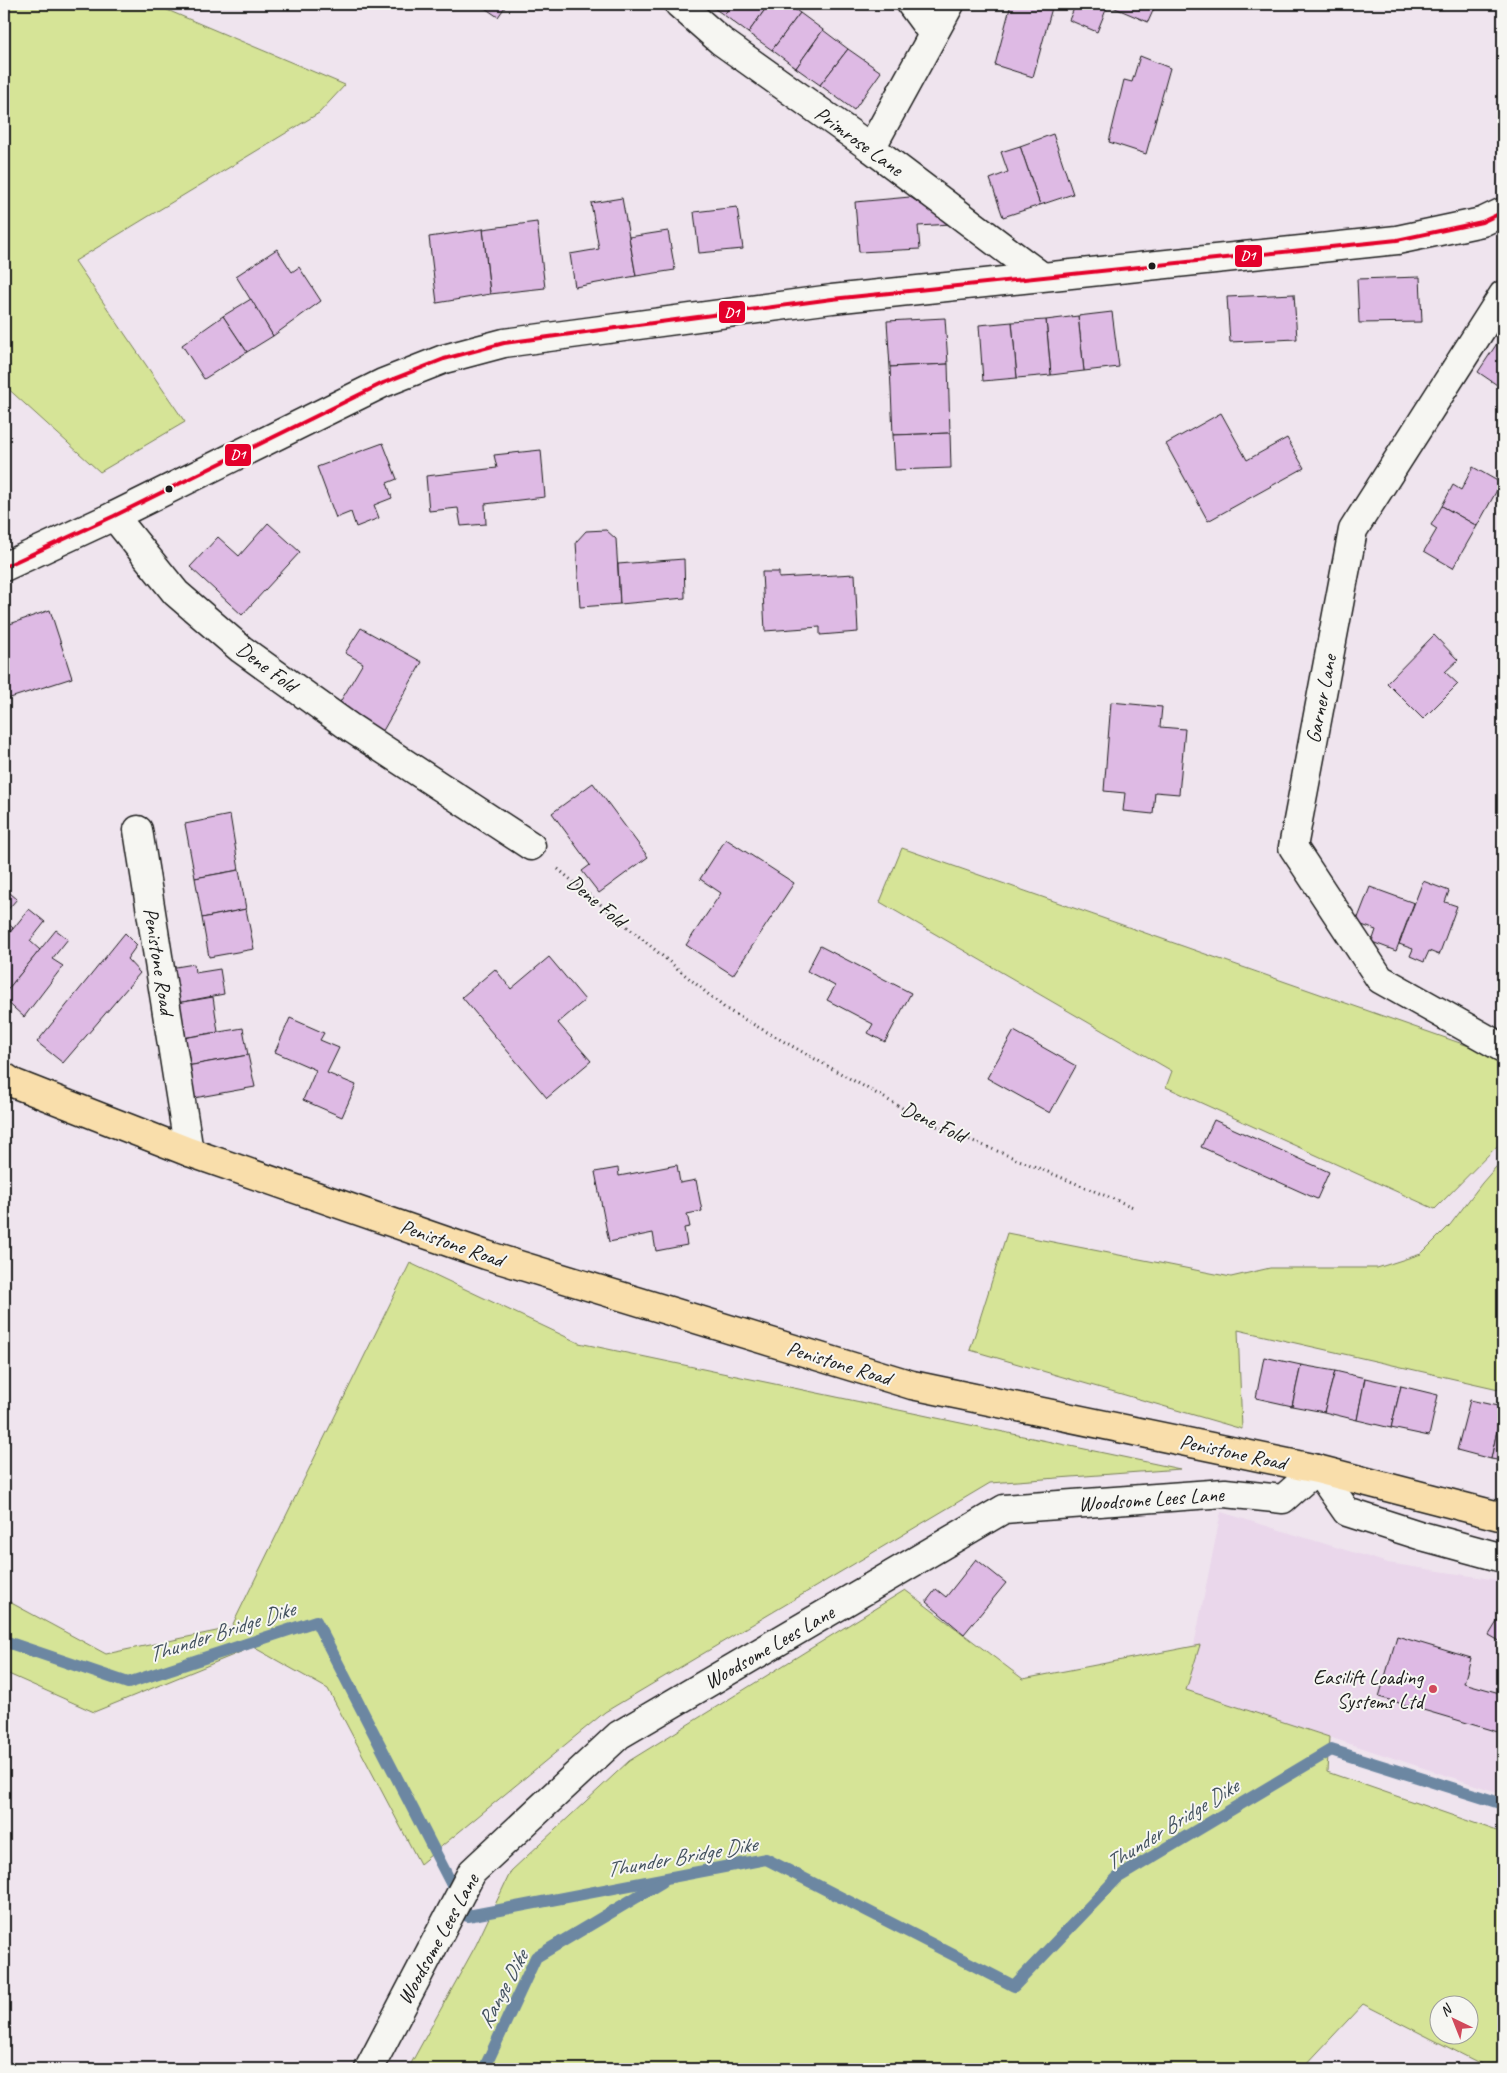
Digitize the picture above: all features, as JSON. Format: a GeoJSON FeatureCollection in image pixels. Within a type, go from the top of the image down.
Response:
{"type":"FeatureCollection","features":[{"type":"Feature","properties":{"kind":"highway","name":"Penistone Road"},"geometry":{"type":"LineString","coordinates":[[4,1077],[13,1084],[189,1152],[486,1255],[912,1385],[1317,1469],[1503,1517]]}},
{"type":"Feature","properties":{"kind":"street","name":"Primrose Lane"},"geometry":{"type":"LineString","coordinates":[[679,4],[721,41],[871,148],[1041,276]]}},
{"type":"Feature","properties":{"kind":"street"},"geometry":{"type":"LineString","coordinates":[[911,4],[933,34]]}},
{"type":"Feature","properties":{"kind":"street"},"geometry":{"type":"LineString","coordinates":[[871,148],[950,4]]}},
{"type":"Feature","properties":{"kind":"street"},"geometry":{"type":"LineString","coordinates":[[4,567],[114,516],[383,384],[444,359],[504,342],[832,299],[1397,240],[1482,222],[1503,212]]}},
{"type":"Feature","properties":{"kind":"street","name":"Garner Lane"},"geometry":{"type":"LineString","coordinates":[[1503,295],[1354,530],[1293,848],[1380,979],[1503,1048]]}},
{"type":"Feature","properties":{"kind":"street","name":"Dene Fold"},"geometry":{"type":"LineString","coordinates":[[114,516],[176,593],[241,649],[351,728],[531,846]]}},
{"type":"Feature","properties":{"kind":"street","name":"Penistone Road"},"geometry":{"type":"LineString","coordinates":[[138,830],[189,1152]]}},
{"type":"Feature","properties":{"kind":"street"},"geometry":{"type":"LineString","coordinates":[[1317,1469],[1347,1512],[1422,1536],[1503,1558]]}},
{"type":"Feature","properties":{"kind":"street","name":"Woodsome Lees Lane"},"geometry":{"type":"LineString","coordinates":[[369,2069],[472,1872],[619,1735],[1004,1509],[1225,1493],[1283,1499],[1317,1469]]}},
{"type":"Feature","properties":{"kind":"path","name":"Dene Fold"},"geometry":{"type":"LineString","coordinates":[[531,846],[726,1009],[929,1123],[1133,1207]]}},
{"type":"Feature","properties":{"kind":"shaded area"},"geometry":{"type":"Polygon","coordinates":[[[1221,1512],[1388,1563],[1503,1581],[1503,1794],[1185,1690],[1221,1512]]]}},
{"type":"Feature","properties":{"kind":"green space"},"geometry":{"type":"Polygon","coordinates":[[[4,4],[153,4],[345,85],[319,113],[75,261],[185,422],[100,472],[4,385],[4,4]]]}},
{"type":"Feature","properties":{"kind":"green space"},"geometry":{"type":"Polygon","coordinates":[[[902,848],[1503,1058],[1503,1140],[1435,1209],[1166,1087],[1172,1071],[880,902],[902,848]]]}},
{"type":"Feature","properties":{"kind":"green space"},"geometry":{"type":"Polygon","coordinates":[[[1503,1159],[1503,1390],[1238,1330],[1242,1429],[970,1350],[1007,1233],[1231,1277],[1270,1268],[1377,1268],[1421,1254],[1450,1225],[1503,1159]]]}},
{"type":"Feature","properties":{"kind":"green space"},"geometry":{"type":"Polygon","coordinates":[[[410,1263],[579,1343],[1180,1469],[990,1483],[605,1712],[420,1864],[328,1689],[253,1647],[94,1712],[4,1672],[4,1599],[106,1654],[231,1628],[410,1263]]]}},
{"type":"Feature","properties":{"kind":"green space"},"geometry":{"type":"Polygon","coordinates":[[[905,1590],[1023,1679],[1200,1645],[1186,1690],[1329,1737],[1327,1772],[1503,1833],[1503,2069],[1491,2069],[1446,2046],[1480,2046],[1480,1996],[1430,1996],[1430,2038],[1363,2004],[1302,2069],[408,2069],[476,1945],[511,1871],[629,1761],[905,1590]]]}},
{"type":"Feature","properties":{"kind":"building"},"geometry":{"type":"Polygon","coordinates":[[[479,4],[507,4],[498,17],[479,4]]]}},
{"type":"Feature","properties":{"kind":"building"},"geometry":{"type":"Polygon","coordinates":[[[708,4],[732,4],[724,15],[708,4]]]}},
{"type":"Feature","properties":{"kind":"building"},"geometry":{"type":"Polygon","coordinates":[[[732,4],[769,4],[748,33],[724,15],[732,4]]]}},
{"type":"Feature","properties":{"kind":"building"},"geometry":{"type":"Polygon","coordinates":[[[769,4],[787,4],[800,13],[772,50],[748,33],[769,4]]]}},
{"type":"Feature","properties":{"kind":"building"},"geometry":{"type":"Polygon","coordinates":[[[1011,4],[1053,4],[1033,77],[995,65],[1011,4]]]}},
{"type":"Feature","properties":{"kind":"building"},"geometry":{"type":"Polygon","coordinates":[[[1076,4],[1156,4],[1148,22],[1108,5],[1097,32],[1069,20],[1076,4]]]}},
{"type":"Feature","properties":{"kind":"building"},"geometry":{"type":"Polygon","coordinates":[[[800,13],[823,30],[796,68],[772,50],[800,13]]]}},
{"type":"Feature","properties":{"kind":"building"},"geometry":{"type":"Polygon","coordinates":[[[823,30],[848,49],[820,85],[796,68],[823,30]]]}},
{"type":"Feature","properties":{"kind":"building"},"geometry":{"type":"Polygon","coordinates":[[[848,49],[881,72],[854,110],[820,85],[848,49]]]}},
{"type":"Feature","properties":{"kind":"building"},"geometry":{"type":"Polygon","coordinates":[[[1140,56],[1170,68],[1146,154],[1109,142],[1124,80],[1132,82],[1140,56]]]}},
{"type":"Feature","properties":{"kind":"building"},"geometry":{"type":"Polygon","coordinates":[[[1053,134],[1073,194],[1040,205],[1020,146],[1053,134]]]}},
{"type":"Feature","properties":{"kind":"building"},"geometry":{"type":"Polygon","coordinates":[[[1020,146],[1040,205],[1003,217],[990,179],[1008,172],[1001,152],[1020,146]]]}},
{"type":"Feature","properties":{"kind":"building"},"geometry":{"type":"Polygon","coordinates":[[[910,197],[951,224],[918,226],[920,249],[859,252],[855,202],[910,197]]]}},
{"type":"Feature","properties":{"kind":"building"},"geometry":{"type":"Polygon","coordinates":[[[622,198],[636,276],[575,287],[570,254],[599,249],[591,203],[622,198]]]}},
{"type":"Feature","properties":{"kind":"building"},"geometry":{"type":"Polygon","coordinates":[[[737,207],[743,249],[699,253],[694,212],[737,207]]]}},
{"type":"Feature","properties":{"kind":"building"},"geometry":{"type":"Polygon","coordinates":[[[537,222],[545,288],[490,294],[483,229],[537,222]]]}},
{"type":"Feature","properties":{"kind":"building"},"geometry":{"type":"Polygon","coordinates":[[[483,229],[490,294],[437,303],[429,237],[483,229]]]}},
{"type":"Feature","properties":{"kind":"building"},"geometry":{"type":"Polygon","coordinates":[[[668,231],[675,270],[636,276],[629,237],[668,231]]]}},
{"type":"Feature","properties":{"kind":"building"},"geometry":{"type":"Polygon","coordinates":[[[277,249],[292,272],[299,267],[321,301],[273,336],[236,276],[277,249]]]}},
{"type":"Feature","properties":{"kind":"building"},"geometry":{"type":"Polygon","coordinates":[[[1420,277],[1422,322],[1359,323],[1357,279],[1420,277]]]}},
{"type":"Feature","properties":{"kind":"building"},"geometry":{"type":"Polygon","coordinates":[[[1294,294],[1297,339],[1230,342],[1227,297],[1294,294]]]}},
{"type":"Feature","properties":{"kind":"building"},"geometry":{"type":"Polygon","coordinates":[[[251,299],[273,336],[247,352],[223,316],[251,299]]]}},
{"type":"Feature","properties":{"kind":"building"},"geometry":{"type":"Polygon","coordinates":[[[1112,312],[1119,367],[1084,371],[1078,316],[1112,312]]]}},
{"type":"Feature","properties":{"kind":"building"},"geometry":{"type":"Polygon","coordinates":[[[223,316],[247,352],[204,379],[182,345],[223,316]]]}},
{"type":"Feature","properties":{"kind":"building"},"geometry":{"type":"Polygon","coordinates":[[[1078,316],[1084,371],[1051,375],[1046,320],[1078,316]]]}},
{"type":"Feature","properties":{"kind":"building"},"geometry":{"type":"Polygon","coordinates":[[[945,318],[948,364],[890,367],[887,321],[945,318]]]}},
{"type":"Feature","properties":{"kind":"building"},"geometry":{"type":"Polygon","coordinates":[[[1046,320],[1051,375],[1017,378],[1012,322],[1046,320]]]}},
{"type":"Feature","properties":{"kind":"building"},"geometry":{"type":"Polygon","coordinates":[[[1012,322],[1017,378],[983,381],[979,325],[1012,322]]]}},
{"type":"Feature","properties":{"kind":"building"},"geometry":{"type":"Polygon","coordinates":[[[1503,337],[1503,389],[1478,372],[1503,337]]]}},
{"type":"Feature","properties":{"kind":"building"},"geometry":{"type":"Polygon","coordinates":[[[948,364],[950,433],[893,435],[890,367],[948,364]]]}},
{"type":"Feature","properties":{"kind":"building"},"geometry":{"type":"Polygon","coordinates":[[[1221,413],[1247,460],[1287,438],[1304,468],[1208,521],[1166,444],[1221,413]]]}},
{"type":"Feature","properties":{"kind":"building"},"geometry":{"type":"Polygon","coordinates":[[[950,433],[951,468],[895,470],[893,435],[950,433]]]}},
{"type":"Feature","properties":{"kind":"building"},"geometry":{"type":"Polygon","coordinates":[[[383,443],[397,479],[387,483],[392,498],[374,505],[379,518],[356,527],[351,512],[336,518],[317,467],[383,443]]]}},
{"type":"Feature","properties":{"kind":"building"},"geometry":{"type":"Polygon","coordinates":[[[541,450],[545,497],[485,504],[486,524],[461,526],[458,508],[429,511],[426,476],[497,468],[494,455],[541,450]]]}},
{"type":"Feature","properties":{"kind":"building"},"geometry":{"type":"Polygon","coordinates":[[[1473,467],[1501,483],[1477,526],[1442,506],[1453,485],[1461,490],[1473,467]]]}},
{"type":"Feature","properties":{"kind":"building"},"geometry":{"type":"Polygon","coordinates":[[[1442,506],[1477,526],[1453,568],[1424,551],[1437,529],[1431,525],[1442,506]]]}},
{"type":"Feature","properties":{"kind":"building"},"geometry":{"type":"Polygon","coordinates":[[[268,523],[300,552],[242,615],[190,567],[218,537],[239,556],[268,523]]]}},
{"type":"Feature","properties":{"kind":"building"},"geometry":{"type":"Polygon","coordinates":[[[606,530],[616,539],[620,604],[580,607],[576,542],[586,531],[606,530]]]}},
{"type":"Feature","properties":{"kind":"building"},"geometry":{"type":"Polygon","coordinates":[[[684,559],[685,598],[620,604],[618,564],[684,559]]]}},
{"type":"Feature","properties":{"kind":"building"},"geometry":{"type":"Polygon","coordinates":[[[762,572],[779,572],[779,578],[855,574],[858,632],[820,635],[820,627],[765,631],[762,572]]]}},
{"type":"Feature","properties":{"kind":"building"},"geometry":{"type":"Polygon","coordinates":[[[50,610],[72,678],[4,700],[4,626],[50,610]]]}},
{"type":"Feature","properties":{"kind":"building"},"geometry":{"type":"Polygon","coordinates":[[[361,628],[422,662],[380,736],[336,709],[363,663],[345,653],[361,628]]]}},
{"type":"Feature","properties":{"kind":"building"},"geometry":{"type":"Polygon","coordinates":[[[1434,635],[1458,660],[1445,672],[1458,684],[1423,719],[1387,683],[1434,635]]]}},
{"type":"Feature","properties":{"kind":"building"},"geometry":{"type":"Polygon","coordinates":[[[1111,702],[1162,707],[1160,727],[1185,729],[1179,794],[1155,792],[1153,814],[1123,811],[1125,793],[1104,791],[1111,702]]]}},
{"type":"Feature","properties":{"kind":"building"},"geometry":{"type":"Polygon","coordinates":[[[593,783],[648,857],[599,893],[582,871],[590,865],[552,813],[593,783]]]}},
{"type":"Feature","properties":{"kind":"building"},"geometry":{"type":"Polygon","coordinates":[[[230,815],[239,870],[195,878],[185,824],[230,815]]]}},
{"type":"Feature","properties":{"kind":"building"},"geometry":{"type":"Polygon","coordinates":[[[726,839],[794,883],[733,975],[686,945],[721,893],[700,879],[726,839]]]}},
{"type":"Feature","properties":{"kind":"building"},"geometry":{"type":"Polygon","coordinates":[[[239,870],[246,909],[202,918],[195,878],[239,870]]]}},
{"type":"Feature","properties":{"kind":"building"},"geometry":{"type":"Polygon","coordinates":[[[1423,881],[1449,891],[1445,902],[1457,906],[1439,955],[1429,951],[1424,962],[1410,956],[1413,949],[1399,944],[1423,881]]]}},
{"type":"Feature","properties":{"kind":"building"},"geometry":{"type":"Polygon","coordinates":[[[1370,887],[1414,903],[1396,951],[1372,942],[1376,930],[1356,923],[1370,887]]]}},
{"type":"Feature","properties":{"kind":"building"},"geometry":{"type":"Polygon","coordinates":[[[4,888],[17,899],[4,914],[4,888]]]}},
{"type":"Feature","properties":{"kind":"building"},"geometry":{"type":"Polygon","coordinates":[[[29,909],[45,922],[30,941],[40,950],[4,994],[4,940],[29,909]]]}},
{"type":"Feature","properties":{"kind":"building"},"geometry":{"type":"Polygon","coordinates":[[[246,909],[254,949],[209,957],[202,918],[246,909]]]}},
{"type":"Feature","properties":{"kind":"building"},"geometry":{"type":"Polygon","coordinates":[[[4,920],[13,928],[4,940],[4,920]]]}},
{"type":"Feature","properties":{"kind":"building"},"geometry":{"type":"Polygon","coordinates":[[[56,930],[68,939],[52,959],[63,966],[24,1017],[4,999],[4,994],[56,930]]]}},
{"type":"Feature","properties":{"kind":"building"},"geometry":{"type":"Polygon","coordinates":[[[125,933],[137,945],[127,959],[140,973],[63,1063],[37,1042],[125,933]]]}},
{"type":"Feature","properties":{"kind":"building"},"geometry":{"type":"Polygon","coordinates":[[[820,946],[911,993],[885,1042],[868,1033],[873,1024],[827,1000],[835,986],[807,971],[820,946]]]}},
{"type":"Feature","properties":{"kind":"building"},"geometry":{"type":"Polygon","coordinates":[[[549,957],[585,1000],[558,1023],[591,1061],[547,1098],[462,997],[495,969],[511,989],[549,957]]]}},
{"type":"Feature","properties":{"kind":"building"},"geometry":{"type":"Polygon","coordinates":[[[194,964],[195,973],[220,969],[224,994],[177,1003],[170,968],[194,964]]]}},
{"type":"Feature","properties":{"kind":"building"},"geometry":{"type":"Polygon","coordinates":[[[213,997],[218,1032],[183,1038],[177,1003],[213,997]]]}},
{"type":"Feature","properties":{"kind":"building"},"geometry":{"type":"Polygon","coordinates":[[[290,1018],[324,1033],[320,1040],[339,1048],[327,1073],[356,1085],[342,1117],[303,1100],[316,1070],[275,1052],[290,1018]]]}},
{"type":"Feature","properties":{"kind":"building"},"geometry":{"type":"Polygon","coordinates":[[[243,1028],[248,1055],[187,1066],[183,1038],[243,1028]]]}},
{"type":"Feature","properties":{"kind":"building"},"geometry":{"type":"Polygon","coordinates":[[[1014,1031],[1076,1066],[1050,1113],[987,1078],[1014,1031]]]}},
{"type":"Feature","properties":{"kind":"building"},"geometry":{"type":"Polygon","coordinates":[[[248,1055],[255,1087],[194,1098],[187,1066],[248,1055]]]}},
{"type":"Feature","properties":{"kind":"building"},"geometry":{"type":"Polygon","coordinates":[[[1214,1120],[1329,1172],[1317,1199],[1201,1147],[1214,1120]]]}},
{"type":"Feature","properties":{"kind":"building"},"geometry":{"type":"Polygon","coordinates":[[[677,1165],[680,1183],[696,1180],[702,1211],[687,1214],[690,1227],[684,1228],[687,1245],[656,1251],[653,1233],[609,1242],[595,1172],[618,1168],[619,1176],[677,1165]]]}},
{"type":"Feature","properties":{"kind":"building"},"geometry":{"type":"Polygon","coordinates":[[[1264,1357],[1301,1365],[1292,1406],[1256,1398],[1264,1357]]]}},
{"type":"Feature","properties":{"kind":"building"},"geometry":{"type":"Polygon","coordinates":[[[1301,1365],[1335,1371],[1324,1412],[1292,1406],[1301,1365]]]}},
{"type":"Feature","properties":{"kind":"building"},"geometry":{"type":"Polygon","coordinates":[[[1335,1371],[1365,1378],[1357,1420],[1324,1412],[1335,1371]]]}},
{"type":"Feature","properties":{"kind":"building"},"geometry":{"type":"Polygon","coordinates":[[[1365,1378],[1401,1386],[1391,1428],[1357,1420],[1365,1378]]]}},
{"type":"Feature","properties":{"kind":"building"},"geometry":{"type":"Polygon","coordinates":[[[1401,1386],[1438,1395],[1429,1436],[1391,1428],[1401,1386]]]}},
{"type":"Feature","properties":{"kind":"building"},"geometry":{"type":"Polygon","coordinates":[[[1470,1400],[1502,1407],[1491,1459],[1457,1450],[1470,1400]]]}},
{"type":"Feature","properties":{"kind":"building"},"geometry":{"type":"Polygon","coordinates":[[[1503,1407],[1503,1461],[1491,1459],[1503,1407]]]}},
{"type":"Feature","properties":{"kind":"building"},"geometry":{"type":"Polygon","coordinates":[[[976,1559],[1006,1583],[964,1634],[926,1602],[936,1589],[946,1597],[976,1559]]]}},
{"type":"Feature","properties":{"kind":"building"},"geometry":{"type":"Polygon","coordinates":[[[1503,1612],[1503,1643],[1489,1635],[1503,1612]]]}},
{"type":"Feature","properties":{"kind":"building","name":"Easilift Loading Systems Ltd"},"geometry":{"type":"Polygon","coordinates":[[[1397,1636],[1471,1658],[1464,1683],[1503,1694],[1503,1712],[1498,1732],[1379,1697],[1397,1636]]]}},
{"type":"Feature","properties":{"kind":"waterway","name":"Thunder Bridge Dike"},"geometry":{"type":"LineString","coordinates":[[4,1641],[128,1683],[316,1621],[468,1916],[766,1859],[1014,1986],[1117,1878],[1331,1750],[1503,1804]]}},
{"type":"Feature","properties":{"kind":"waterway","name":"Range Dike"},"geometry":{"type":"LineString","coordinates":[[484,2069],[536,1957],[662,1882]]}},
{"type":"Feature","properties":{"kind":"transit line","name":"D1"},"geometry":{"type":"LineString","coordinates":[[4,567],[114,516],[383,383],[444,359],[504,343],[832,299],[1397,240],[1482,222],[1503,212]]}},
{"type":"Feature","properties":{"kind":"place","name":"Easilift Loading Systems Ltd"},"geometry":{"type":"Point","coordinates":[1433,1689]}}]}
